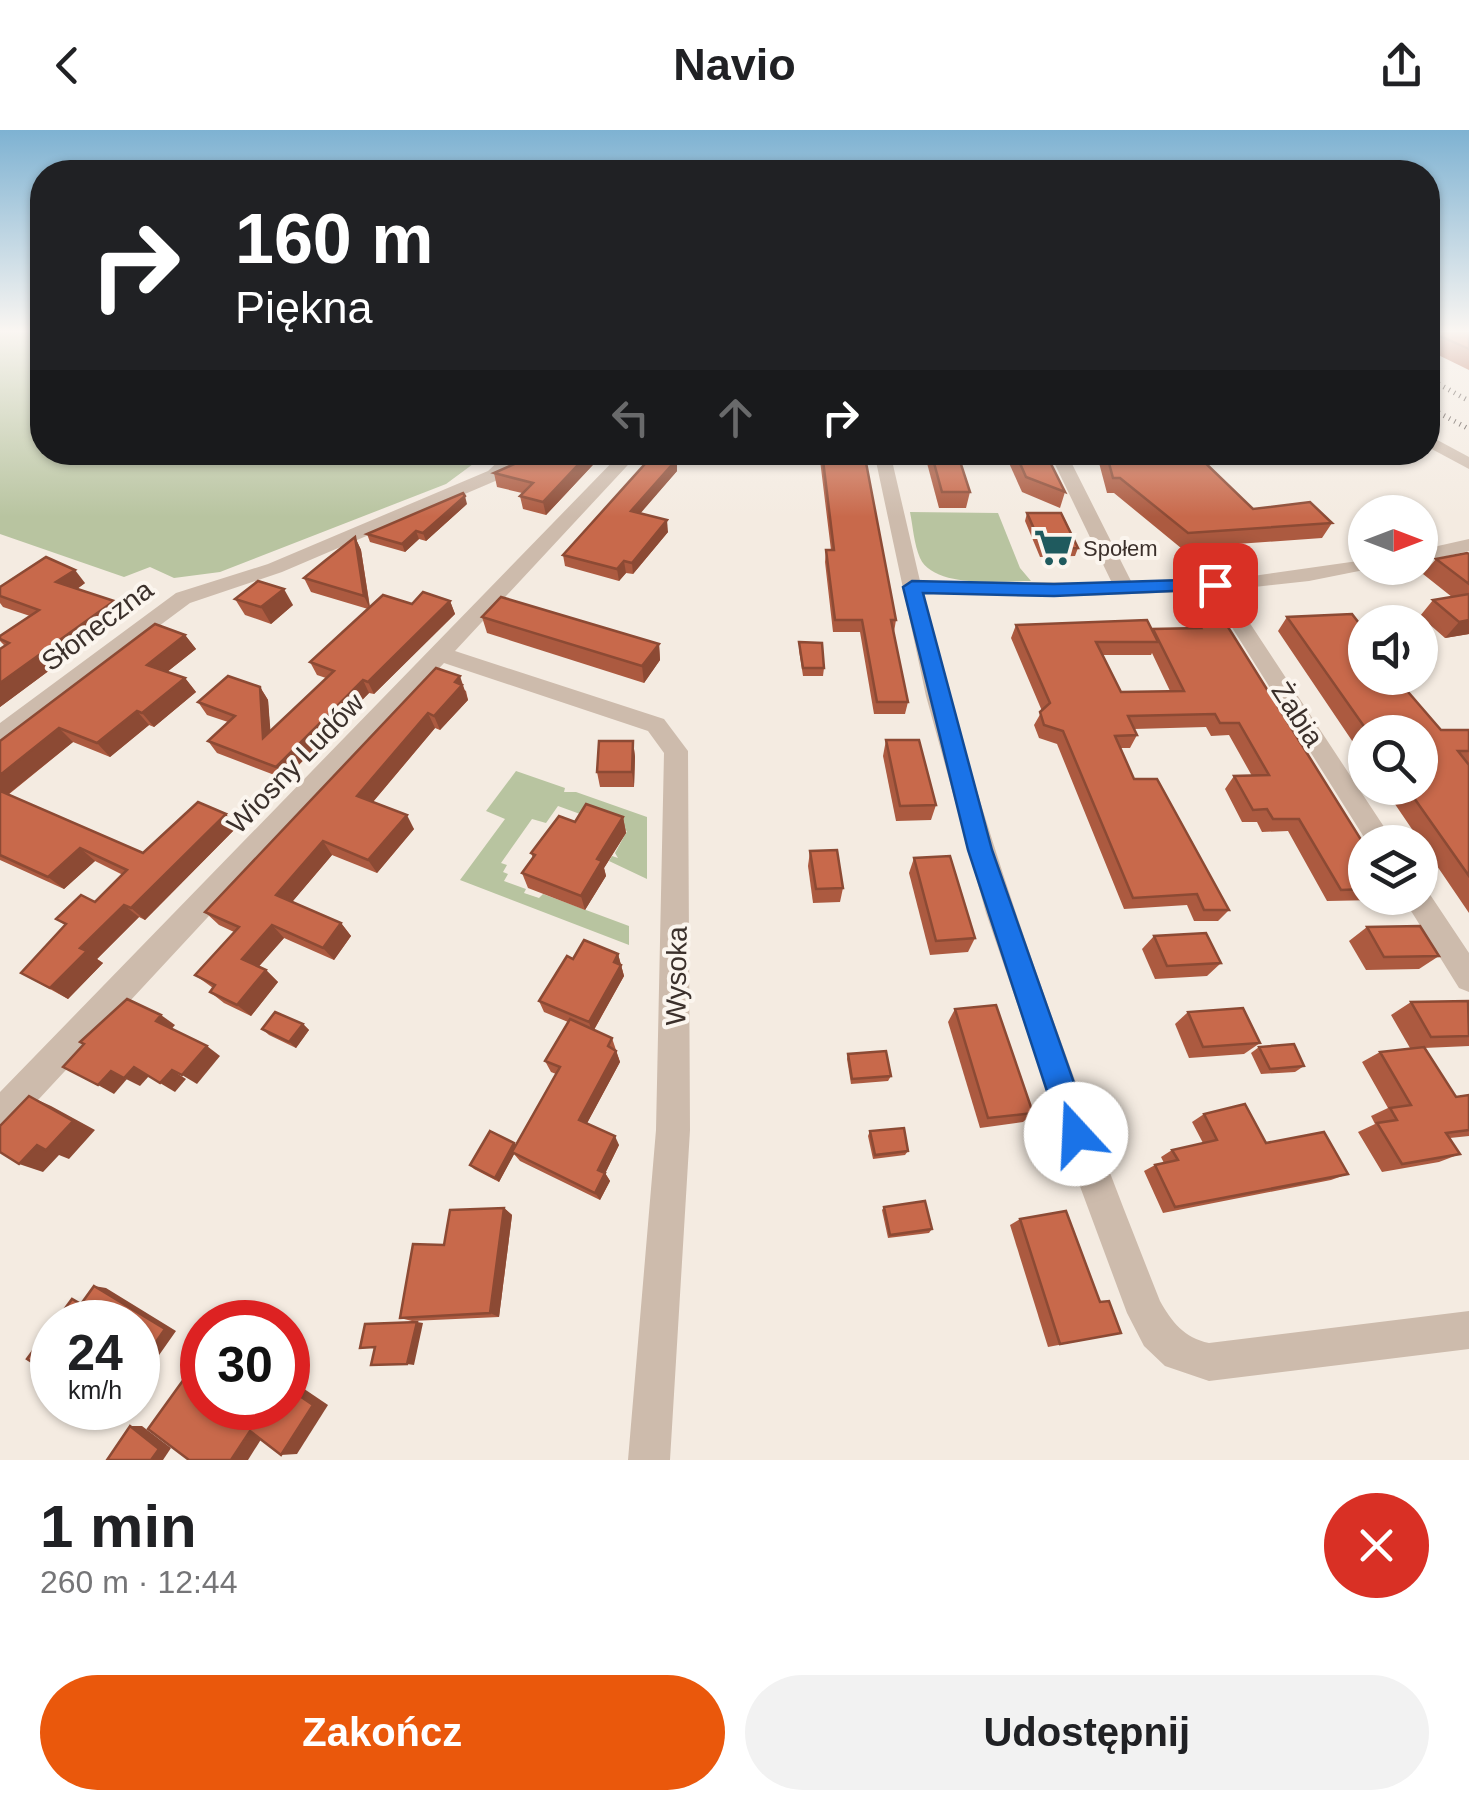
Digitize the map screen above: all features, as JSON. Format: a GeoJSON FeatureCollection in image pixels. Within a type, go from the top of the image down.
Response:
{"type":"FeatureCollection","features":[{"type":"Feature","properties":{"kind":"street"},"geometry":{"type":"LineString","coordinates":[[1440,447],[1469,464]]}},
{"type":"Feature","properties":{"kind":"street","name":"Słoneczna"},"geometry":{"type":"LineString","coordinates":[[0,735],[183,598],[275,568],[494,475],[504,465]]}},
{"type":"Feature","properties":{"kind":"street","name":"Wiosny Ludów"},"geometry":{"type":"LineString","coordinates":[[0,1116],[620,465]]}},
{"type":"Feature","properties":{"kind":"street"},"geometry":{"type":"LineString","coordinates":[[885,465],[959,778],[1014,955],[1146,1313],[1162,1341],[1173,1350],[1209,1362],[1469,1330]]}},
{"type":"Feature","properties":{"kind":"street"},"geometry":{"type":"LineString","coordinates":[[1063,465],[1125,589]]}},
{"type":"Feature","properties":{"kind":"street"},"geometry":{"type":"LineString","coordinates":[[1438,553],[1465,549]]}},
{"type":"Feature","properties":{"kind":"street"},"geometry":{"type":"LineString","coordinates":[[912,587],[1125,589],[1215,585],[1348,568]]}},
{"type":"Feature","properties":{"kind":"street","name":"Żabia"},"geometry":{"type":"LineString","coordinates":[[1215,585],[1371,825]]}},
{"type":"Feature","properties":{"kind":"street","name":"Wysoka"},"geometry":{"type":"LineString","coordinates":[[440,654],[644,720],[666,734],[676,751],[672,1130],[649,1460]]}},
{"type":"Feature","properties":{"kind":"street"},"geometry":{"type":"LineString","coordinates":[[1428,915],[1469,978]]}},
{"type":"Feature","properties":{"kind":"green space"},"geometry":{"type":"Polygon","coordinates":[[[0,393],[30,393],[30,465],[472,465],[446,484],[220,572],[174,578],[150,567],[124,577],[0,534],[0,393]]]}},
{"type":"Feature","properties":{"kind":"green space"},"geometry":{"type":"Polygon","coordinates":[[[910,512],[998,513],[1020,568],[1031,581],[970,581],[939,575],[920,558],[910,512]]]}},
{"type":"Feature","properties":{"kind":"green space"},"geometry":{"type":"Polygon","coordinates":[[[516,771],[565,788],[564,792],[576,792],[647,817],[647,879],[609,861],[612,856],[618,858],[615,853],[627,831],[558,806],[546,823],[532,819],[501,863],[507,865],[504,881],[526,889],[524,893],[539,898],[543,894],[629,926],[629,945],[460,880],[505,819],[486,811],[516,771]]]}},
{"type":"Feature","properties":{"kind":"building"},"geometry":{"type":"Polygon","coordinates":[[[512,465],[578,465],[543,502],[520,496],[533,483],[494,473],[512,465]]]}},
{"type":"Feature","properties":{"kind":"building"},"geometry":{"type":"Polygon","coordinates":[[[644,465],[672,465],[631,511],[667,520],[632,563],[624,561],[617,569],[563,555],[644,465]]]}},
{"type":"Feature","properties":{"kind":"building"},"geometry":{"type":"Polygon","coordinates":[[[824,465],[866,465],[908,702],[877,702],[862,620],[835,620],[826,550],[834,550],[824,465]]]}},
{"type":"Feature","properties":{"kind":"building"},"geometry":{"type":"Polygon","coordinates":[[[935,465],[961,465],[970,492],[942,492],[935,465]]]}},
{"type":"Feature","properties":{"kind":"building"},"geometry":{"type":"Polygon","coordinates":[[[1021,465],[1052,465],[1065,492],[1026,477],[1021,465]]]}},
{"type":"Feature","properties":{"kind":"building"},"geometry":{"type":"Polygon","coordinates":[[[1110,465],[1207,465],[1253,509],[1310,502],[1332,523],[1188,533],[1120,478],[1113,478],[1110,465]]]}},
{"type":"Feature","properties":{"kind":"building"},"geometry":{"type":"Polygon","coordinates":[[[463,493],[465,496],[423,533],[416,531],[402,544],[367,534],[463,493]]]}},
{"type":"Feature","properties":{"kind":"building"},"geometry":{"type":"Polygon","coordinates":[[[1027,513],[1061,513],[1078,548],[1043,549],[1027,513]]]}},
{"type":"Feature","properties":{"kind":"building"},"geometry":{"type":"Polygon","coordinates":[[[355,537],[364,596],[304,578],[326,560],[355,537]]]}},
{"type":"Feature","properties":{"kind":"building"},"geometry":{"type":"Polygon","coordinates":[[[1469,554],[1469,584],[1438,561],[1469,554]]]}},
{"type":"Feature","properties":{"kind":"building"},"geometry":{"type":"Polygon","coordinates":[[[46,557],[75,570],[56,582],[114,601],[0,683],[0,649],[9,643],[0,636],[39,610],[0,596],[0,587],[46,557]]]}},
{"type":"Feature","properties":{"kind":"building"},"geometry":{"type":"Polygon","coordinates":[[[258,581],[284,589],[261,607],[235,599],[258,581]]]}},
{"type":"Feature","properties":{"kind":"building"},"geometry":{"type":"Polygon","coordinates":[[[423,592],[450,601],[276,767],[208,741],[235,716],[198,702],[228,676],[260,687],[263,738],[334,671],[310,662],[383,595],[412,604],[423,592]]]}},
{"type":"Feature","properties":{"kind":"building"},"geometry":{"type":"Polygon","coordinates":[[[1469,594],[1469,620],[1459,622],[1433,600],[1469,594]]]}},
{"type":"Feature","properties":{"kind":"building"},"geometry":{"type":"Polygon","coordinates":[[[501,597],[659,644],[642,666],[482,617],[501,597]]]}},
{"type":"Feature","properties":{"kind":"building"},"geometry":{"type":"Polygon","coordinates":[[[1348,614],[1348,695],[1411,695],[1428,715],[1356,715],[1287,617],[1348,614]]]}},
{"type":"Feature","properties":{"kind":"building"},"geometry":{"type":"Polygon","coordinates":[[[1223,619],[1352,825],[1348,825],[1348,890],[1341,890],[1299,819],[1273,819],[1267,809],[1253,810],[1234,776],[1269,775],[1239,723],[1220,723],[1215,714],[1128,716],[1137,735],[1115,736],[1134,779],[1157,779],[1229,910],[1204,910],[1197,894],[1133,898],[1063,731],[1044,725],[1040,712],[1050,703],[1016,625],[1147,620],[1158,642],[1096,642],[1121,692],[1184,691],[1153,629],[1201,628],[1196,620],[1223,619]]]}},
{"type":"Feature","properties":{"kind":"building"},"geometry":{"type":"Polygon","coordinates":[[[155,624],[185,635],[147,665],[185,678],[97,743],[59,728],[0,775],[0,741],[155,624]]]}},
{"type":"Feature","properties":{"kind":"building"},"geometry":{"type":"Polygon","coordinates":[[[799,642],[822,643],[824,668],[803,668],[799,642]]]}},
{"type":"Feature","properties":{"kind":"building"},"geometry":{"type":"Polygon","coordinates":[[[436,668],[460,676],[455,682],[462,685],[434,716],[428,713],[357,796],[407,815],[368,860],[323,841],[276,895],[341,923],[323,948],[272,925],[242,959],[266,970],[237,1005],[210,992],[215,985],[195,975],[239,927],[205,912],[436,668]]]}},
{"type":"Feature","properties":{"kind":"building"},"geometry":{"type":"Polygon","coordinates":[[[1438,727],[1441,730],[1469,730],[1469,751],[1458,751],[1469,765],[1469,876],[1438,832],[1438,825],[1433,825],[1419,805],[1438,805],[1438,727]]]}},
{"type":"Feature","properties":{"kind":"building"},"geometry":{"type":"Polygon","coordinates":[[[886,740],[919,740],[936,805],[900,806],[886,740]]]}},
{"type":"Feature","properties":{"kind":"building"},"geometry":{"type":"Polygon","coordinates":[[[599,741],[633,741],[632,772],[597,772],[599,741]]]}},
{"type":"Feature","properties":{"kind":"building"},"geometry":{"type":"Polygon","coordinates":[[[0,791],[143,853],[198,802],[226,814],[131,908],[124,905],[80,948],[87,951],[50,988],[21,973],[66,924],[56,919],[81,895],[95,902],[127,870],[80,848],[48,877],[0,855],[0,791]]]}},
{"type":"Feature","properties":{"kind":"building"},"geometry":{"type":"Polygon","coordinates":[[[586,804],[623,817],[597,859],[602,861],[581,896],[522,873],[535,855],[531,853],[559,816],[575,822],[586,804]]]}},
{"type":"Feature","properties":{"kind":"building"},"geometry":{"type":"Polygon","coordinates":[[[837,850],[843,888],[816,889],[810,851],[837,850]]]}},
{"type":"Feature","properties":{"kind":"building"},"geometry":{"type":"Polygon","coordinates":[[[950,856],[975,938],[936,941],[914,858],[950,856]]]}},
{"type":"Feature","properties":{"kind":"building"},"geometry":{"type":"Polygon","coordinates":[[[1420,926],[1439,956],[1384,957],[1367,927],[1420,926]]]}},
{"type":"Feature","properties":{"kind":"building"},"geometry":{"type":"Polygon","coordinates":[[[1206,933],[1221,963],[1167,966],[1154,936],[1206,933]]]}},
{"type":"Feature","properties":{"kind":"building"},"geometry":{"type":"Polygon","coordinates":[[[584,940],[618,954],[614,962],[621,965],[589,1022],[539,1001],[567,956],[573,959],[584,940]]]}},
{"type":"Feature","properties":{"kind":"building"},"geometry":{"type":"Polygon","coordinates":[[[127,999],[161,1015],[156,1021],[207,1046],[182,1075],[172,1070],[160,1083],[134,1067],[124,1078],[111,1071],[98,1085],[63,1067],[84,1044],[80,1042],[127,999]]]}},
{"type":"Feature","properties":{"kind":"building"},"geometry":{"type":"Polygon","coordinates":[[[1468,1001],[1469,1036],[1431,1037],[1411,1002],[1468,1001]]]}},
{"type":"Feature","properties":{"kind":"building"},"geometry":{"type":"Polygon","coordinates":[[[996,1005],[1033,1113],[988,1118],[955,1009],[996,1005]]]}},
{"type":"Feature","properties":{"kind":"building"},"geometry":{"type":"Polygon","coordinates":[[[1243,1008],[1260,1043],[1203,1047],[1188,1012],[1243,1008]]]}},
{"type":"Feature","properties":{"kind":"building"},"geometry":{"type":"Polygon","coordinates":[[[275,1012],[303,1024],[289,1042],[262,1029],[275,1012]]]}},
{"type":"Feature","properties":{"kind":"building"},"geometry":{"type":"Polygon","coordinates":[[[570,1019],[612,1038],[608,1046],[616,1051],[579,1120],[615,1136],[598,1170],[605,1173],[595,1193],[512,1152],[560,1067],[545,1061],[570,1019]]]}},
{"type":"Feature","properties":{"kind":"building"},"geometry":{"type":"Polygon","coordinates":[[[1294,1044],[1304,1066],[1270,1069],[1259,1047],[1294,1044]]]}},
{"type":"Feature","properties":{"kind":"building"},"geometry":{"type":"Polygon","coordinates":[[[1424,1047],[1456,1097],[1469,1095],[1469,1130],[1446,1133],[1460,1154],[1402,1164],[1377,1123],[1397,1120],[1390,1108],[1411,1105],[1380,1052],[1424,1047]]]}},
{"type":"Feature","properties":{"kind":"building"},"geometry":{"type":"Polygon","coordinates":[[[886,1051],[891,1076],[852,1079],[848,1054],[886,1051]]]}},
{"type":"Feature","properties":{"kind":"building"},"geometry":{"type":"Polygon","coordinates":[[[29,1096],[73,1121],[46,1150],[37,1145],[19,1164],[0,1152],[0,1126],[29,1096]]]}},
{"type":"Feature","properties":{"kind":"building"},"geometry":{"type":"Polygon","coordinates":[[[1245,1104],[1266,1143],[1324,1132],[1348,1174],[1175,1207],[1155,1165],[1178,1160],[1172,1150],[1217,1140],[1204,1114],[1245,1104]]]}},
{"type":"Feature","properties":{"kind":"building"},"geometry":{"type":"Polygon","coordinates":[[[904,1128],[908,1151],[875,1155],[870,1131],[904,1128]]]}},
{"type":"Feature","properties":{"kind":"building"},"geometry":{"type":"Polygon","coordinates":[[[490,1131],[514,1143],[495,1178],[470,1165],[490,1131]]]}},
{"type":"Feature","properties":{"kind":"building"},"geometry":{"type":"Polygon","coordinates":[[[925,1201],[932,1229],[890,1235],[884,1207],[925,1201]]]}},
{"type":"Feature","properties":{"kind":"building"},"geometry":{"type":"Polygon","coordinates":[[[504,1208],[490,1313],[400,1318],[413,1244],[444,1245],[450,1210],[504,1208]]]}},
{"type":"Feature","properties":{"kind":"building"},"geometry":{"type":"Polygon","coordinates":[[[1066,1211],[1100,1302],[1109,1301],[1121,1333],[1060,1344],[1020,1219],[1066,1211]]]}},
{"type":"Feature","properties":{"kind":"building"},"geometry":{"type":"Polygon","coordinates":[[[94,1286],[117,1300],[84,1300],[94,1286]]]}},
{"type":"Feature","properties":{"kind":"building"},"geometry":{"type":"Polygon","coordinates":[[[417,1322],[407,1364],[371,1365],[375,1347],[360,1348],[365,1324],[417,1322]]]}},
{"type":"Feature","properties":{"kind":"building"},"geometry":{"type":"Polygon","coordinates":[[[180,1385],[180,1430],[297,1430],[281,1455],[250,1431],[231,1460],[189,1460],[149,1430],[160,1430],[160,1412],[180,1385]]]}},
{"type":"Feature","properties":{"kind":"building"},"geometry":{"type":"Polygon","coordinates":[[[127,1430],[135,1430],[159,1449],[151,1460],[107,1460],[127,1430]]]}},
{"type":"Feature","properties":{"kind":"railway"},"geometry":{"type":"LineString","coordinates":[[1455,393],[1469,401]]}},
{"type":"Feature","properties":{"kind":"railway"},"geometry":{"type":"LineString","coordinates":[[1440,413],[1469,429]]}},
{"type":"Feature","properties":{"kind":"place","name":"Społem"},"geometry":{"type":"Point","coordinates":[1053,548]}},
{"type":"Feature","properties":{"kind":"route"},"geometry":{"type":"LineString","coordinates":[[1076,1134],[980,850],[912,587],[1054,590],[1215,585]]}}]}
